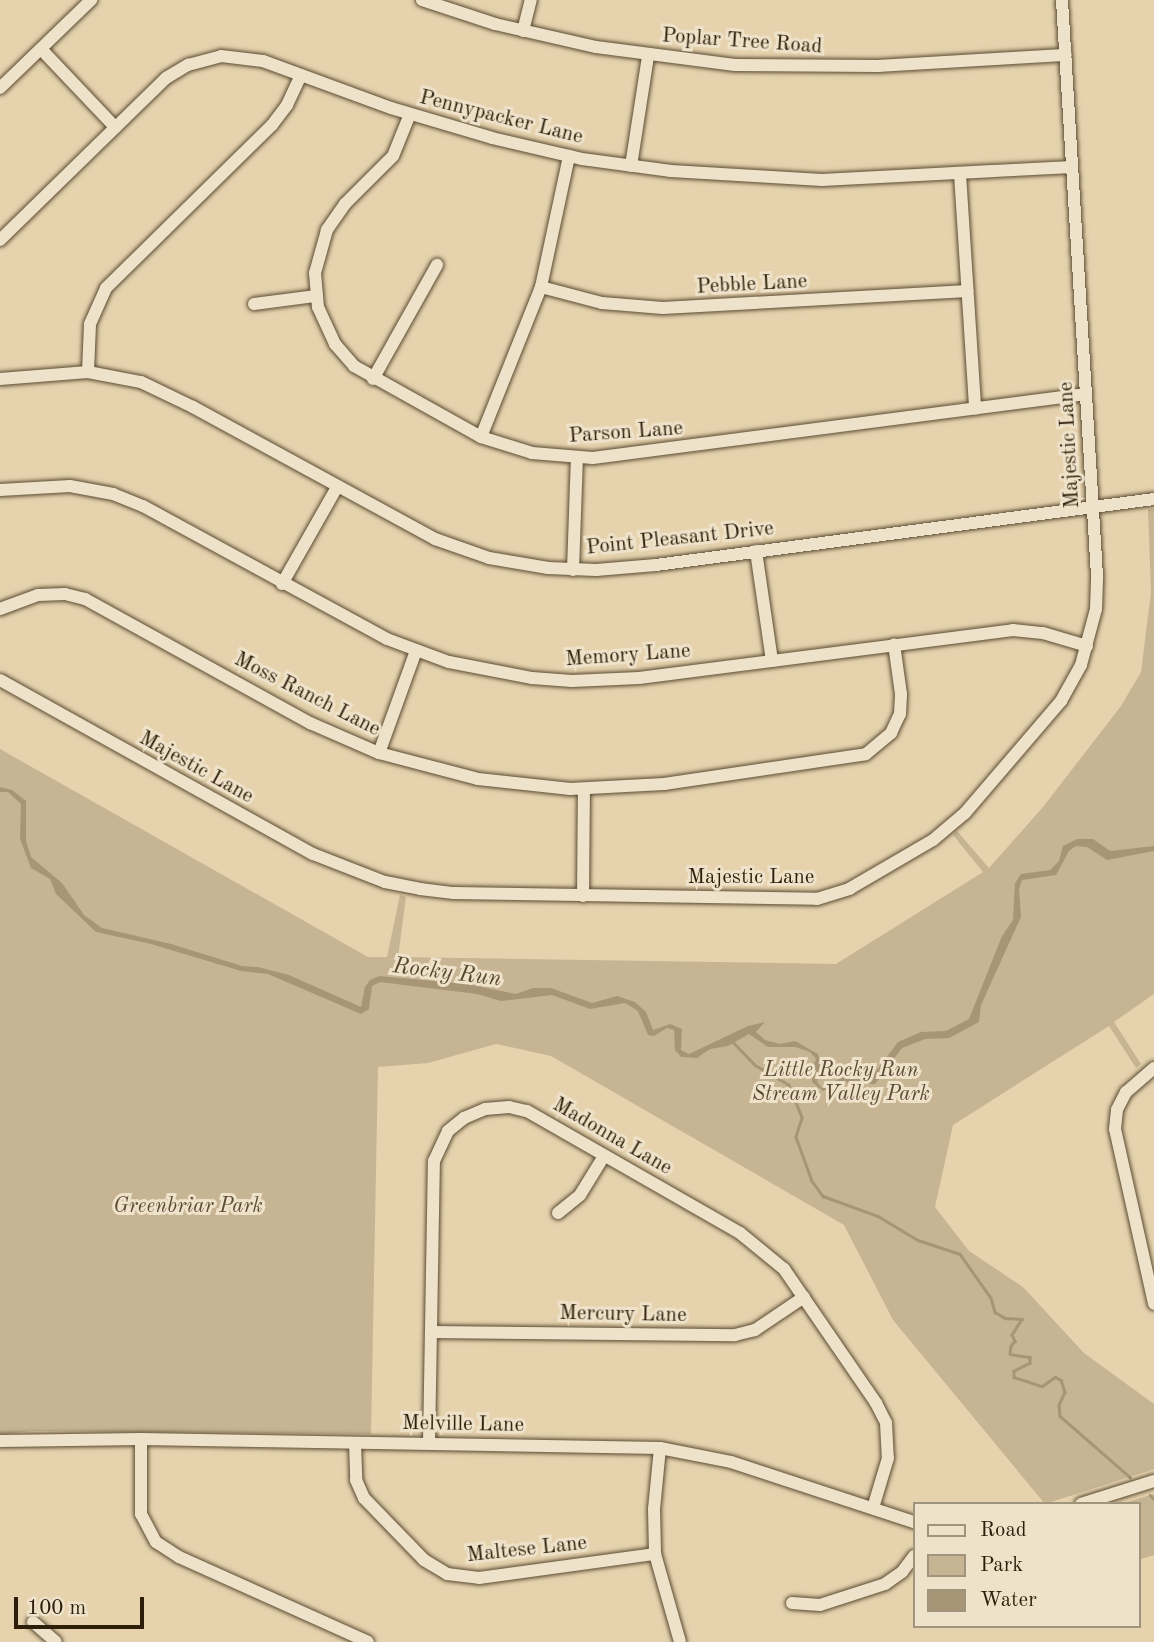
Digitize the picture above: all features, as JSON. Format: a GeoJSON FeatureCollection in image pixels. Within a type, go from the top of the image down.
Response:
{"type":"FeatureCollection","features":[{"type":"Feature","properties":{"kind":"street"},"geometry":{"type":"LineString","coordinates":[[0,88],[91,0]]}},
{"type":"Feature","properties":{"kind":"street","name":"Poplar Tree Road"},"geometry":{"type":"LineString","coordinates":[[422,0],[523,31],[648,56],[735,65],[816,68],[1066,55]]}},
{"type":"Feature","properties":{"kind":"street"},"geometry":{"type":"LineString","coordinates":[[523,31],[531,0]]}},
{"type":"Feature","properties":{"kind":"street","name":"Majestic Lane"},"geometry":{"type":"LineString","coordinates":[[0,680],[294,844],[348,869],[385,881],[443,892],[806,900],[829,897],[849,889],[933,840],[965,813],[1061,701],[1087,646],[1097,598],[1062,0]]}},
{"type":"Feature","properties":{"kind":"street"},"geometry":{"type":"LineString","coordinates":[[40,49],[115,127]]}},
{"type":"Feature","properties":{"kind":"street"},"geometry":{"type":"LineString","coordinates":[[631,166],[648,56]]}},
{"type":"Feature","properties":{"kind":"street","name":"Pennypacker Lane"},"geometry":{"type":"LineString","coordinates":[[0,240],[166,78],[207,58],[245,57],[410,114],[569,156],[631,166],[785,179],[960,174],[1072,167]]}},
{"type":"Feature","properties":{"kind":"street"},"geometry":{"type":"LineString","coordinates":[[88,372],[90,324],[106,288],[272,125],[287,105],[301,75]]}},
{"type":"Feature","properties":{"kind":"street","name":"Parson Lane"},"geometry":{"type":"LineString","coordinates":[[410,114],[393,156],[345,204],[327,230],[317,258],[316,296],[322,320],[335,344],[354,366],[481,437],[532,453],[577,458],[634,455],[1086,394]]}},
{"type":"Feature","properties":{"kind":"street"},"geometry":{"type":"LineString","coordinates":[[481,437],[541,287],[569,156]]}},
{"type":"Feature","properties":{"kind":"street"},"geometry":{"type":"LineString","coordinates":[[960,174],[975,409]]}},
{"type":"Feature","properties":{"kind":"street"},"geometry":{"type":"LineString","coordinates":[[373,379],[437,265]]}},
{"type":"Feature","properties":{"kind":"street","name":"Pebble Lane"},"geometry":{"type":"LineString","coordinates":[[541,287],[602,303],[663,308],[968,291]]}},
{"type":"Feature","properties":{"kind":"street"},"geometry":{"type":"LineString","coordinates":[[254,304],[316,296]]}},
{"type":"Feature","properties":{"kind":"street","name":"Point Pleasant Drive"},"geometry":{"type":"LineString","coordinates":[[0,379],[88,372],[123,377],[166,393],[410,528],[461,549],[517,564],[573,569],[618,569],[1154,499]]}},
{"type":"Feature","properties":{"kind":"street"},"geometry":{"type":"LineString","coordinates":[[573,569],[577,458]]}},
{"type":"Feature","properties":{"kind":"street","name":"Memory Lane"},"geometry":{"type":"LineString","coordinates":[[0,490],[70,486],[113,494],[143,506],[365,630],[416,652],[490,672],[572,681],[639,678],[1013,630],[1043,633],[1087,646]]}},
{"type":"Feature","properties":{"kind":"street"},"geometry":{"type":"LineString","coordinates":[[282,584],[337,487]]}},
{"type":"Feature","properties":{"kind":"street"},"geometry":{"type":"LineString","coordinates":[[756,551],[772,661]]}},
{"type":"Feature","properties":{"kind":"street","name":"Moss Ranch Lane"},"geometry":{"type":"LineString","coordinates":[[0,609],[38,595],[65,594],[85,599],[310,723],[379,752],[478,779],[584,790],[664,784],[849,759],[866,754],[891,733],[900,714],[901,694],[894,644]]}},
{"type":"Feature","properties":{"kind":"street"},"geometry":{"type":"LineString","coordinates":[[379,752],[416,652]]}},
{"type":"Feature","properties":{"kind":"street"},"geometry":{"type":"LineString","coordinates":[[583,896],[584,790]]}},
{"type":"Feature","properties":{"kind":"street"},"geometry":{"type":"LineString","coordinates":[[1154,1068],[1126,1092],[1117,1110],[1115,1129],[1154,1304]]}},
{"type":"Feature","properties":{"kind":"street","name":"Madonna Lane"},"geometry":{"type":"LineString","coordinates":[[429,1443],[432,1174],[438,1149],[448,1131],[477,1111],[509,1107],[527,1111],[757,1244],[784,1269],[876,1404],[886,1423],[888,1458],[873,1508]]}},
{"type":"Feature","properties":{"kind":"street"},"geometry":{"type":"LineString","coordinates":[[558,1213],[580,1195],[604,1156]]}},
{"type":"Feature","properties":{"kind":"street","name":"Mercury Lane"},"geometry":{"type":"LineString","coordinates":[[431,1332],[735,1335],[760,1327],[804,1297]]}},
{"type":"Feature","properties":{"kind":"street"},"geometry":{"type":"LineString","coordinates":[[141,1439],[141,1514],[156,1542],[179,1557],[368,1642]]}},
{"type":"Feature","properties":{"kind":"street","name":"Melville Lane"},"geometry":{"type":"LineString","coordinates":[[0,1441],[141,1439],[660,1448],[714,1457],[912,1521]]}},
{"type":"Feature","properties":{"kind":"street","name":"Maltese Lane"},"geometry":{"type":"LineString","coordinates":[[355,1443],[356,1480],[364,1497],[424,1560],[447,1574],[479,1578],[655,1553]]}},
{"type":"Feature","properties":{"kind":"street"},"geometry":{"type":"LineString","coordinates":[[660,1448],[654,1509],[655,1553],[680,1642]]}},
{"type":"Feature","properties":{"kind":"street"},"geometry":{"type":"LineString","coordinates":[[1087,1502],[1154,1481]]}},
{"type":"Feature","properties":{"kind":"street"},"geometry":{"type":"LineString","coordinates":[[792,1603],[820,1605],[885,1584],[902,1572],[912,1559]]}},
{"type":"Feature","properties":{"kind":"street"},"geometry":{"type":"LineString","coordinates":[[33,1622],[56,1642]]}},
{"type":"Feature","properties":{"kind":"green space"},"geometry":{"type":"Polygon","coordinates":[[[1148,509],[1154,509],[1154,994],[1114,1022],[1141,1064],[1136,1068],[1109,1026],[953,1125],[935,1207],[969,1251],[1023,1287],[1084,1353],[1154,1404],[1154,1469],[1051,1502],[1043,1502],[893,1320],[844,1225],[551,1056],[496,1044],[428,1063],[378,1067],[371,1434],[33,1431],[0,1434],[0,749],[368,957],[387,957],[400,895],[406,897],[398,957],[836,964],[983,872],[953,835],[957,831],[989,868],[1043,807],[1121,706],[1141,672],[1151,592],[1148,509]]]}},
{"type":"Feature","properties":{"kind":"green space"},"geometry":{"type":"Polygon","coordinates":[[[1154,1494],[1154,1555],[1140,1559],[1140,1502],[1128,1502],[1154,1494]]]}},
{"type":"Feature","properties":{"kind":"water","name":"Rocky Run"},"geometry":{"type":"Polygon","coordinates":[[[0,787],[12,790],[26,801],[26,841],[31,857],[62,883],[84,915],[102,928],[171,944],[242,966],[289,975],[361,1007],[365,987],[370,980],[379,976],[467,984],[516,994],[533,988],[551,988],[592,1003],[617,996],[635,1002],[646,1012],[653,1030],[670,1024],[682,1029],[681,1050],[689,1054],[748,1026],[765,1022],[756,1032],[765,1040],[780,1044],[795,1041],[818,1054],[820,1063],[817,1082],[822,1088],[842,1077],[870,1079],[898,1042],[921,1032],[946,1031],[969,1019],[1002,936],[1013,920],[1015,883],[1021,874],[1050,870],[1059,861],[1063,846],[1077,839],[1093,839],[1110,851],[1154,846],[1154,851],[1107,860],[1087,847],[1076,846],[1069,851],[1056,875],[1022,880],[1019,889],[1021,917],[981,1005],[979,1022],[949,1038],[925,1039],[902,1048],[875,1084],[842,1082],[823,1091],[812,1082],[813,1060],[814,1065],[816,1059],[810,1052],[795,1047],[768,1047],[749,1034],[728,1046],[710,1049],[697,1058],[681,1057],[675,1050],[674,1030],[667,1028],[654,1036],[648,1035],[638,1011],[625,1003],[590,1009],[552,995],[501,1001],[477,994],[380,982],[372,986],[369,1009],[361,1014],[268,974],[241,971],[151,944],[96,932],[56,894],[50,879],[31,868],[20,839],[21,804],[8,792],[0,792],[0,787]]]}},
{"type":"Feature","properties":{"kind":"waterway"},"geometry":{"type":"LineString","coordinates":[[732,1041],[755,1065],[789,1085],[802,1118],[796,1137],[812,1181],[823,1196],[878,1216],[918,1240],[960,1254],[991,1298],[995,1312],[1005,1318],[1022,1319],[1012,1335],[1015,1341],[1010,1354],[1030,1357],[1030,1363],[1014,1371],[1014,1377],[1042,1386],[1055,1377],[1061,1380],[1065,1392],[1059,1405],[1060,1416],[1130,1477]]}},
{"type":"Feature","properties":{"kind":"waterway"},"geometry":{"type":"LineString","coordinates":[[1150,1495],[1154,1499]]}},
{"type":"Feature","properties":{"kind":"park label","name":"Little Rocky Run Stream Valley Park"},"geometry":{"type":"Point","coordinates":[841,1083]}},
{"type":"Feature","properties":{"kind":"park label","name":"Greenbriar Park"},"geometry":{"type":"Point","coordinates":[188,1207]}}]}
